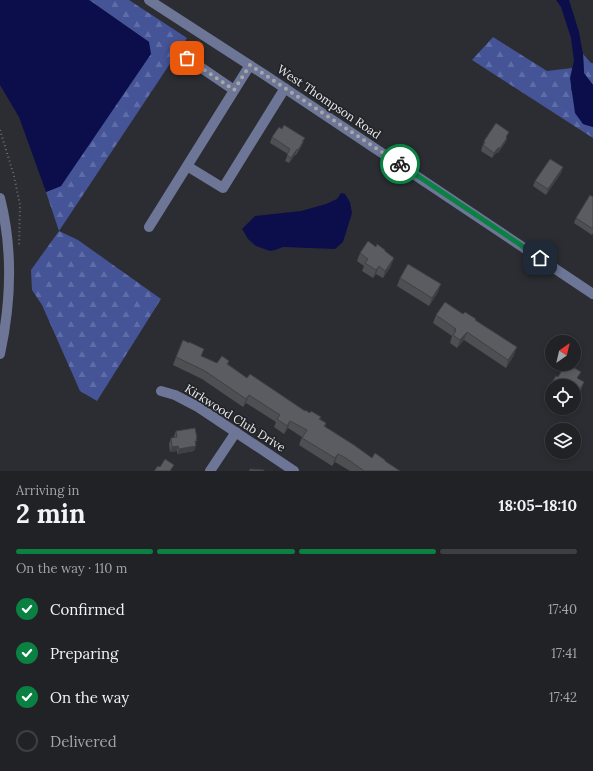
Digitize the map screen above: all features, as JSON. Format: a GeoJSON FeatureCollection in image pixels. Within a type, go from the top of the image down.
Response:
{"type":"FeatureCollection","features":[{"type":"Feature","properties":{"kind":"street","name":"West Thompson Road"},"geometry":{"type":"LineString","coordinates":[[149,0],[285,88],[593,294]]}},
{"type":"Feature","properties":{"kind":"street"},"geometry":{"type":"LineString","coordinates":[[187,58],[234,90]]}},
{"type":"Feature","properties":{"kind":"street"},"geometry":{"type":"LineString","coordinates":[[149,227],[250,65]]}},
{"type":"Feature","properties":{"kind":"street"},"geometry":{"type":"LineString","coordinates":[[187,166],[223,188],[285,88]]}},
{"type":"Feature","properties":{"kind":"street"},"geometry":{"type":"LineString","coordinates":[[0,198],[8,253],[4,296],[6,324],[0,354]]}},
{"type":"Feature","properties":{"kind":"street","name":"Kirkwood Club Drive"},"geometry":{"type":"LineString","coordinates":[[161,391],[175,395],[198,407],[294,471]]}},
{"type":"Feature","properties":{"kind":"street"},"geometry":{"type":"LineString","coordinates":[[210,471],[236,432]]}},
{"type":"Feature","properties":{"kind":"path"},"geometry":{"type":"LineString","coordinates":[[0,130],[14,176],[20,205],[19,250]]}},
{"type":"Feature","properties":{"kind":"green space"},"geometry":{"type":"Polygon","coordinates":[[[89,0],[129,0],[187,38],[59,231],[46,192],[61,186],[149,42],[89,0]]]}},
{"type":"Feature","properties":{"kind":"green space"},"geometry":{"type":"Polygon","coordinates":[[[493,37],[547,71],[572,68],[571,89],[583,124],[593,127],[593,138],[472,60],[493,37]]]}},
{"type":"Feature","properties":{"kind":"green space"},"geometry":{"type":"Polygon","coordinates":[[[583,54],[591,63],[593,63],[593,85],[584,74],[583,54]]]}},
{"type":"Feature","properties":{"kind":"green space"},"geometry":{"type":"Polygon","coordinates":[[[59,231],[78,240],[161,299],[97,401],[80,391],[42,305],[32,290],[31,270],[59,231]]]}},
{"type":"Feature","properties":{"kind":"shaded area"},"geometry":{"type":"Polygon","coordinates":[[[0,0],[89,0],[149,42],[151,54],[61,186],[46,192],[19,117],[0,85],[0,0]]]}},
{"type":"Feature","properties":{"kind":"shaded area"},"geometry":{"type":"Polygon","coordinates":[[[556,0],[569,0],[579,32],[583,54],[584,73],[593,85],[593,127],[583,124],[575,113],[570,78],[574,61],[571,38],[561,7],[556,0]]]}},
{"type":"Feature","properties":{"kind":"shaded area"},"geometry":{"type":"Polygon","coordinates":[[[341,193],[345,194],[350,202],[352,213],[343,242],[335,249],[283,247],[270,251],[256,246],[248,239],[242,229],[255,216],[301,211],[326,204],[337,199],[341,193]]]}},
{"type":"Feature","properties":{"kind":"building"},"geometry":{"type":"Polygon","coordinates":[[[496,123],[509,132],[500,148],[498,148],[494,153],[483,145],[496,123]]]}},
{"type":"Feature","properties":{"kind":"building"},"geometry":{"type":"Polygon","coordinates":[[[284,125],[305,138],[291,158],[287,155],[290,149],[272,137],[279,127],[282,129],[284,125]]]}},
{"type":"Feature","properties":{"kind":"building"},"geometry":{"type":"Polygon","coordinates":[[[550,159],[563,167],[548,189],[535,181],[550,159]]]}},
{"type":"Feature","properties":{"kind":"building"},"geometry":{"type":"Polygon","coordinates":[[[590,195],[593,197],[593,229],[576,218],[590,195]]]}},
{"type":"Feature","properties":{"kind":"building"},"geometry":{"type":"Polygon","coordinates":[[[368,241],[376,247],[377,244],[394,258],[385,271],[379,266],[376,270],[365,263],[368,259],[360,253],[368,241]]]}},
{"type":"Feature","properties":{"kind":"building"},"geometry":{"type":"Polygon","coordinates":[[[408,264],[441,284],[432,298],[400,278],[408,264]]]}},
{"type":"Feature","properties":{"kind":"building"},"geometry":{"type":"Polygon","coordinates":[[[445,302],[463,314],[465,312],[517,347],[508,360],[467,332],[460,340],[453,335],[456,331],[454,330],[456,329],[436,315],[445,302]]]}},
{"type":"Feature","properties":{"kind":"building"},"geometry":{"type":"Polygon","coordinates":[[[183,340],[204,349],[201,356],[217,363],[222,356],[229,361],[227,364],[247,378],[250,374],[305,411],[310,413],[311,411],[321,417],[319,419],[326,423],[324,426],[372,458],[375,453],[400,471],[364,471],[338,454],[335,458],[302,438],[307,430],[290,421],[287,426],[277,419],[280,415],[249,395],[246,399],[205,371],[176,357],[183,340]]]}},
{"type":"Feature","properties":{"kind":"building"},"geometry":{"type":"Polygon","coordinates":[[[562,371],[581,372],[577,378],[579,379],[554,379],[556,376],[558,377],[562,371]]]}},
{"type":"Feature","properties":{"kind":"building"},"geometry":{"type":"Polygon","coordinates":[[[581,380],[584,382],[581,387],[581,380]]]}},
{"type":"Feature","properties":{"kind":"building"},"geometry":{"type":"Polygon","coordinates":[[[195,428],[197,438],[197,441],[195,441],[196,446],[179,449],[178,446],[172,447],[171,438],[177,437],[176,431],[195,428]]]}},
{"type":"Feature","properties":{"kind":"building"},"geometry":{"type":"Polygon","coordinates":[[[165,459],[174,465],[170,471],[154,471],[158,466],[160,467],[165,459]]]}},
{"type":"Feature","properties":{"kind":"building"},"geometry":{"type":"Polygon","coordinates":[[[250,469],[264,470],[264,471],[249,471],[250,469]]]}},
{"type":"Feature","properties":{"kind":"way so far"},"geometry":{"type":"LineString","coordinates":[[187,58],[234,90],[250,65],[400,164]]}},
{"type":"Feature","properties":{"kind":"route"},"geometry":{"type":"LineString","coordinates":[[400,164],[540,258]]}}]}
